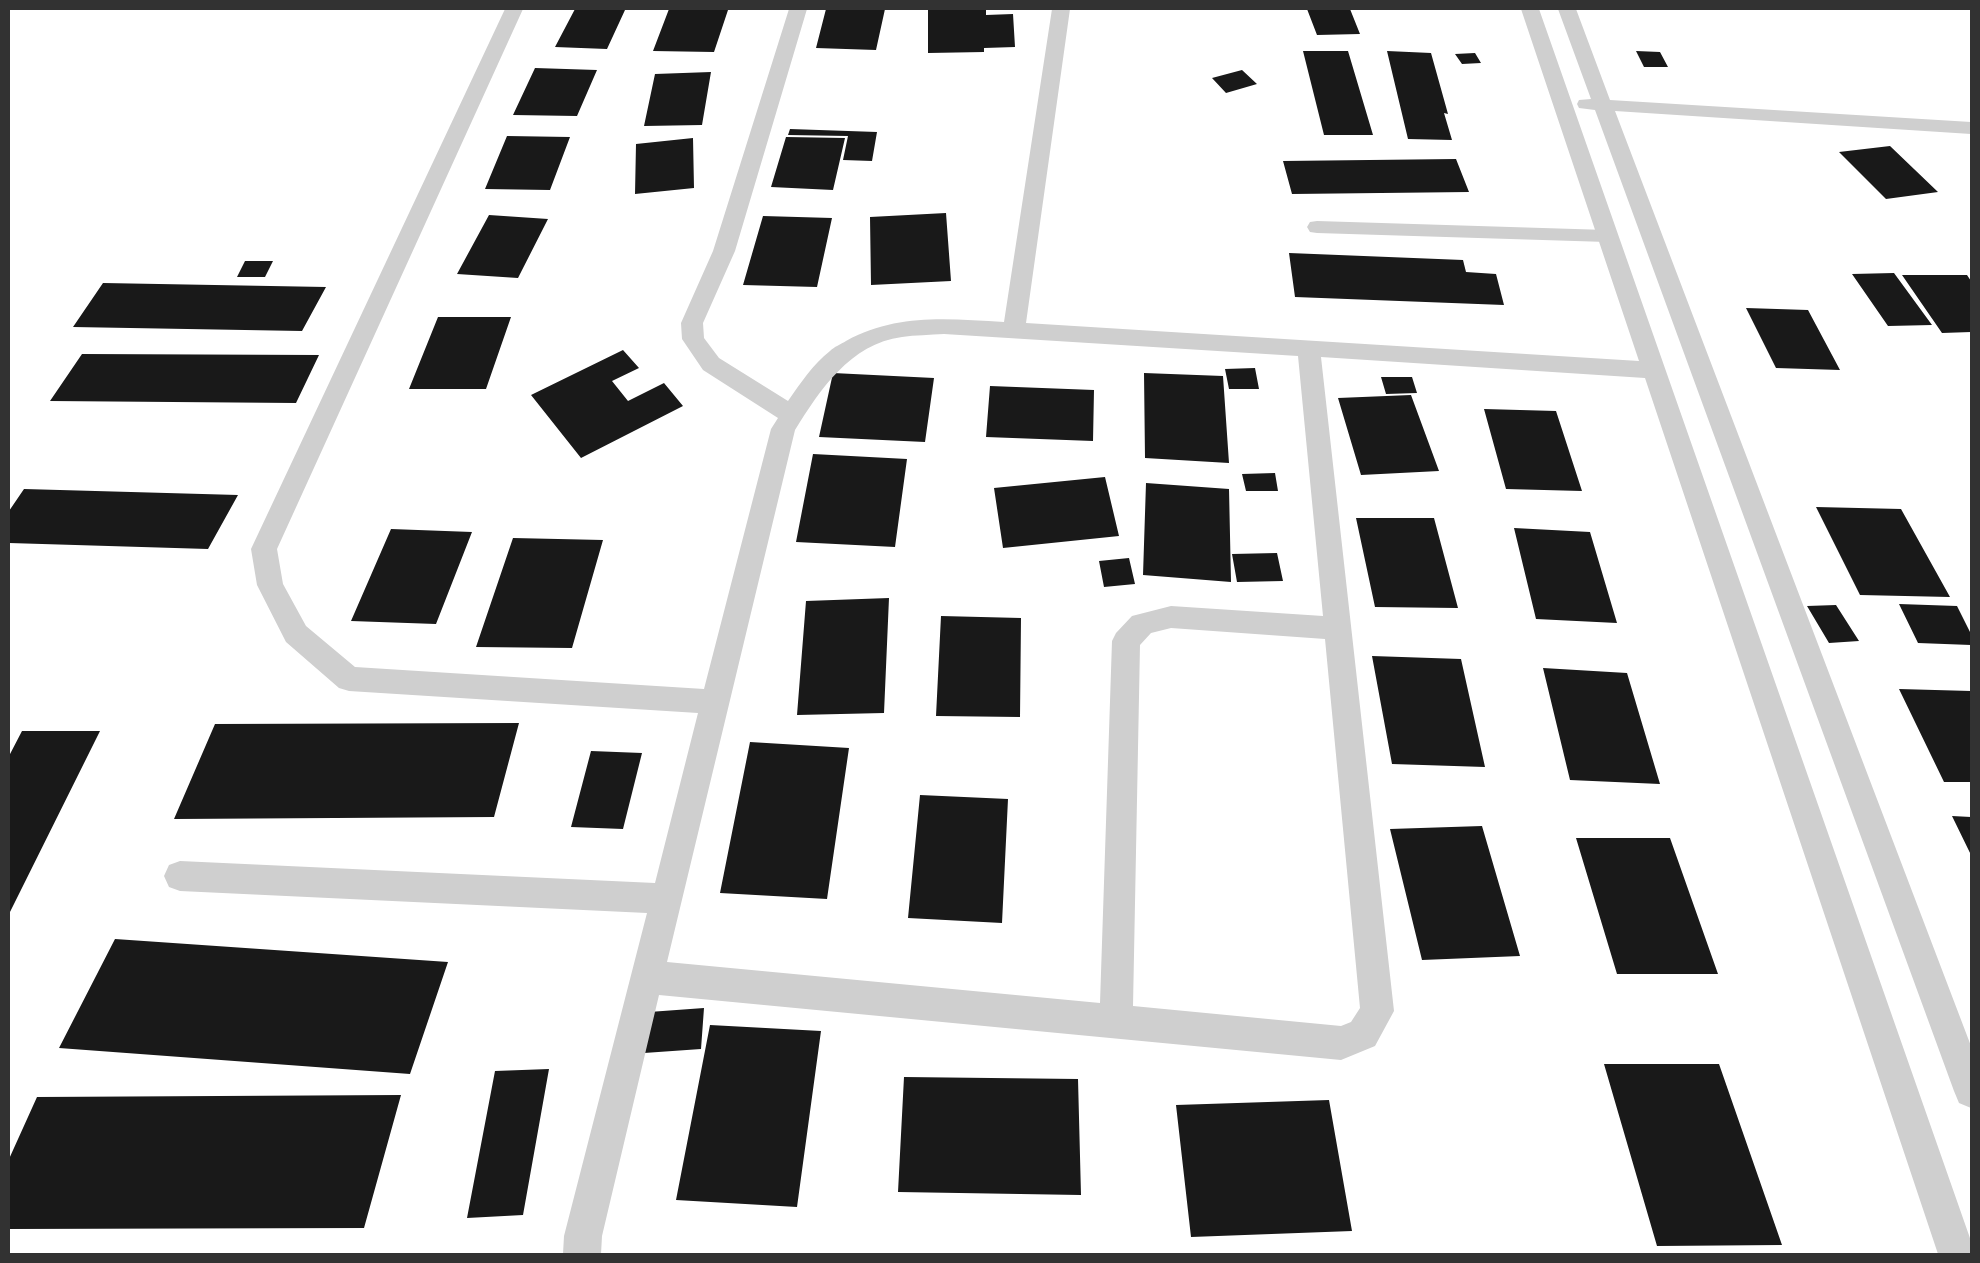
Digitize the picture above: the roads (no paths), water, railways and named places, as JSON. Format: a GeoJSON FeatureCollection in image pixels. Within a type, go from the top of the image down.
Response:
{"type":"FeatureCollection","features":[{"type":"Feature","properties":{"kind":"street"},"geometry":{"type":"LineString","coordinates":[[514,9],[264,549],[270,585],[296,634],[349,679],[716,702]]}},
{"type":"Feature","properties":{"kind":"street"},"geometry":{"type":"LineString","coordinates":[[792,415],[711,364],[693,339],[692,323],[724,251],[798,9]]}},
{"type":"Feature","properties":{"kind":"street"},"geometry":{"type":"LineString","coordinates":[[1014,330],[1061,9]]}},
{"type":"Feature","properties":{"kind":"street"},"geometry":{"type":"LineString","coordinates":[[1530,9],[1958,1254]]}},
{"type":"Feature","properties":{"kind":"street"},"geometry":{"type":"LineString","coordinates":[[1567,9],[1971,1091]]}},
{"type":"Feature","properties":{"kind":"street"},"geometry":{"type":"LineString","coordinates":[[1562,103],[1603,104],[1969,130]]}},
{"type":"Feature","properties":{"kind":"street"},"geometry":{"type":"LineString","coordinates":[[582,1254],[583,1236],[783,429],[810,387],[838,356],[870,338],[899,329],[935,327],[1014,330],[1653,370]]}},
{"type":"Feature","properties":{"kind":"street"},"geometry":{"type":"LineString","coordinates":[[647,977],[1340,1044],[1363,1034],[1377,1011],[1309,349]]}},
{"type":"Feature","properties":{"kind":"street"},"geometry":{"type":"LineString","coordinates":[[1116,1022],[1126,641],[1142,624],[1171,617],[1338,628]]}},
{"type":"Feature","properties":{"kind":"street"},"geometry":{"type":"LineString","coordinates":[[180,876],[667,899]]}},
{"type":"Feature","properties":{"kind":"lane"},"geometry":{"type":"LineString","coordinates":[[1318,227],[1607,236]]}}]}
